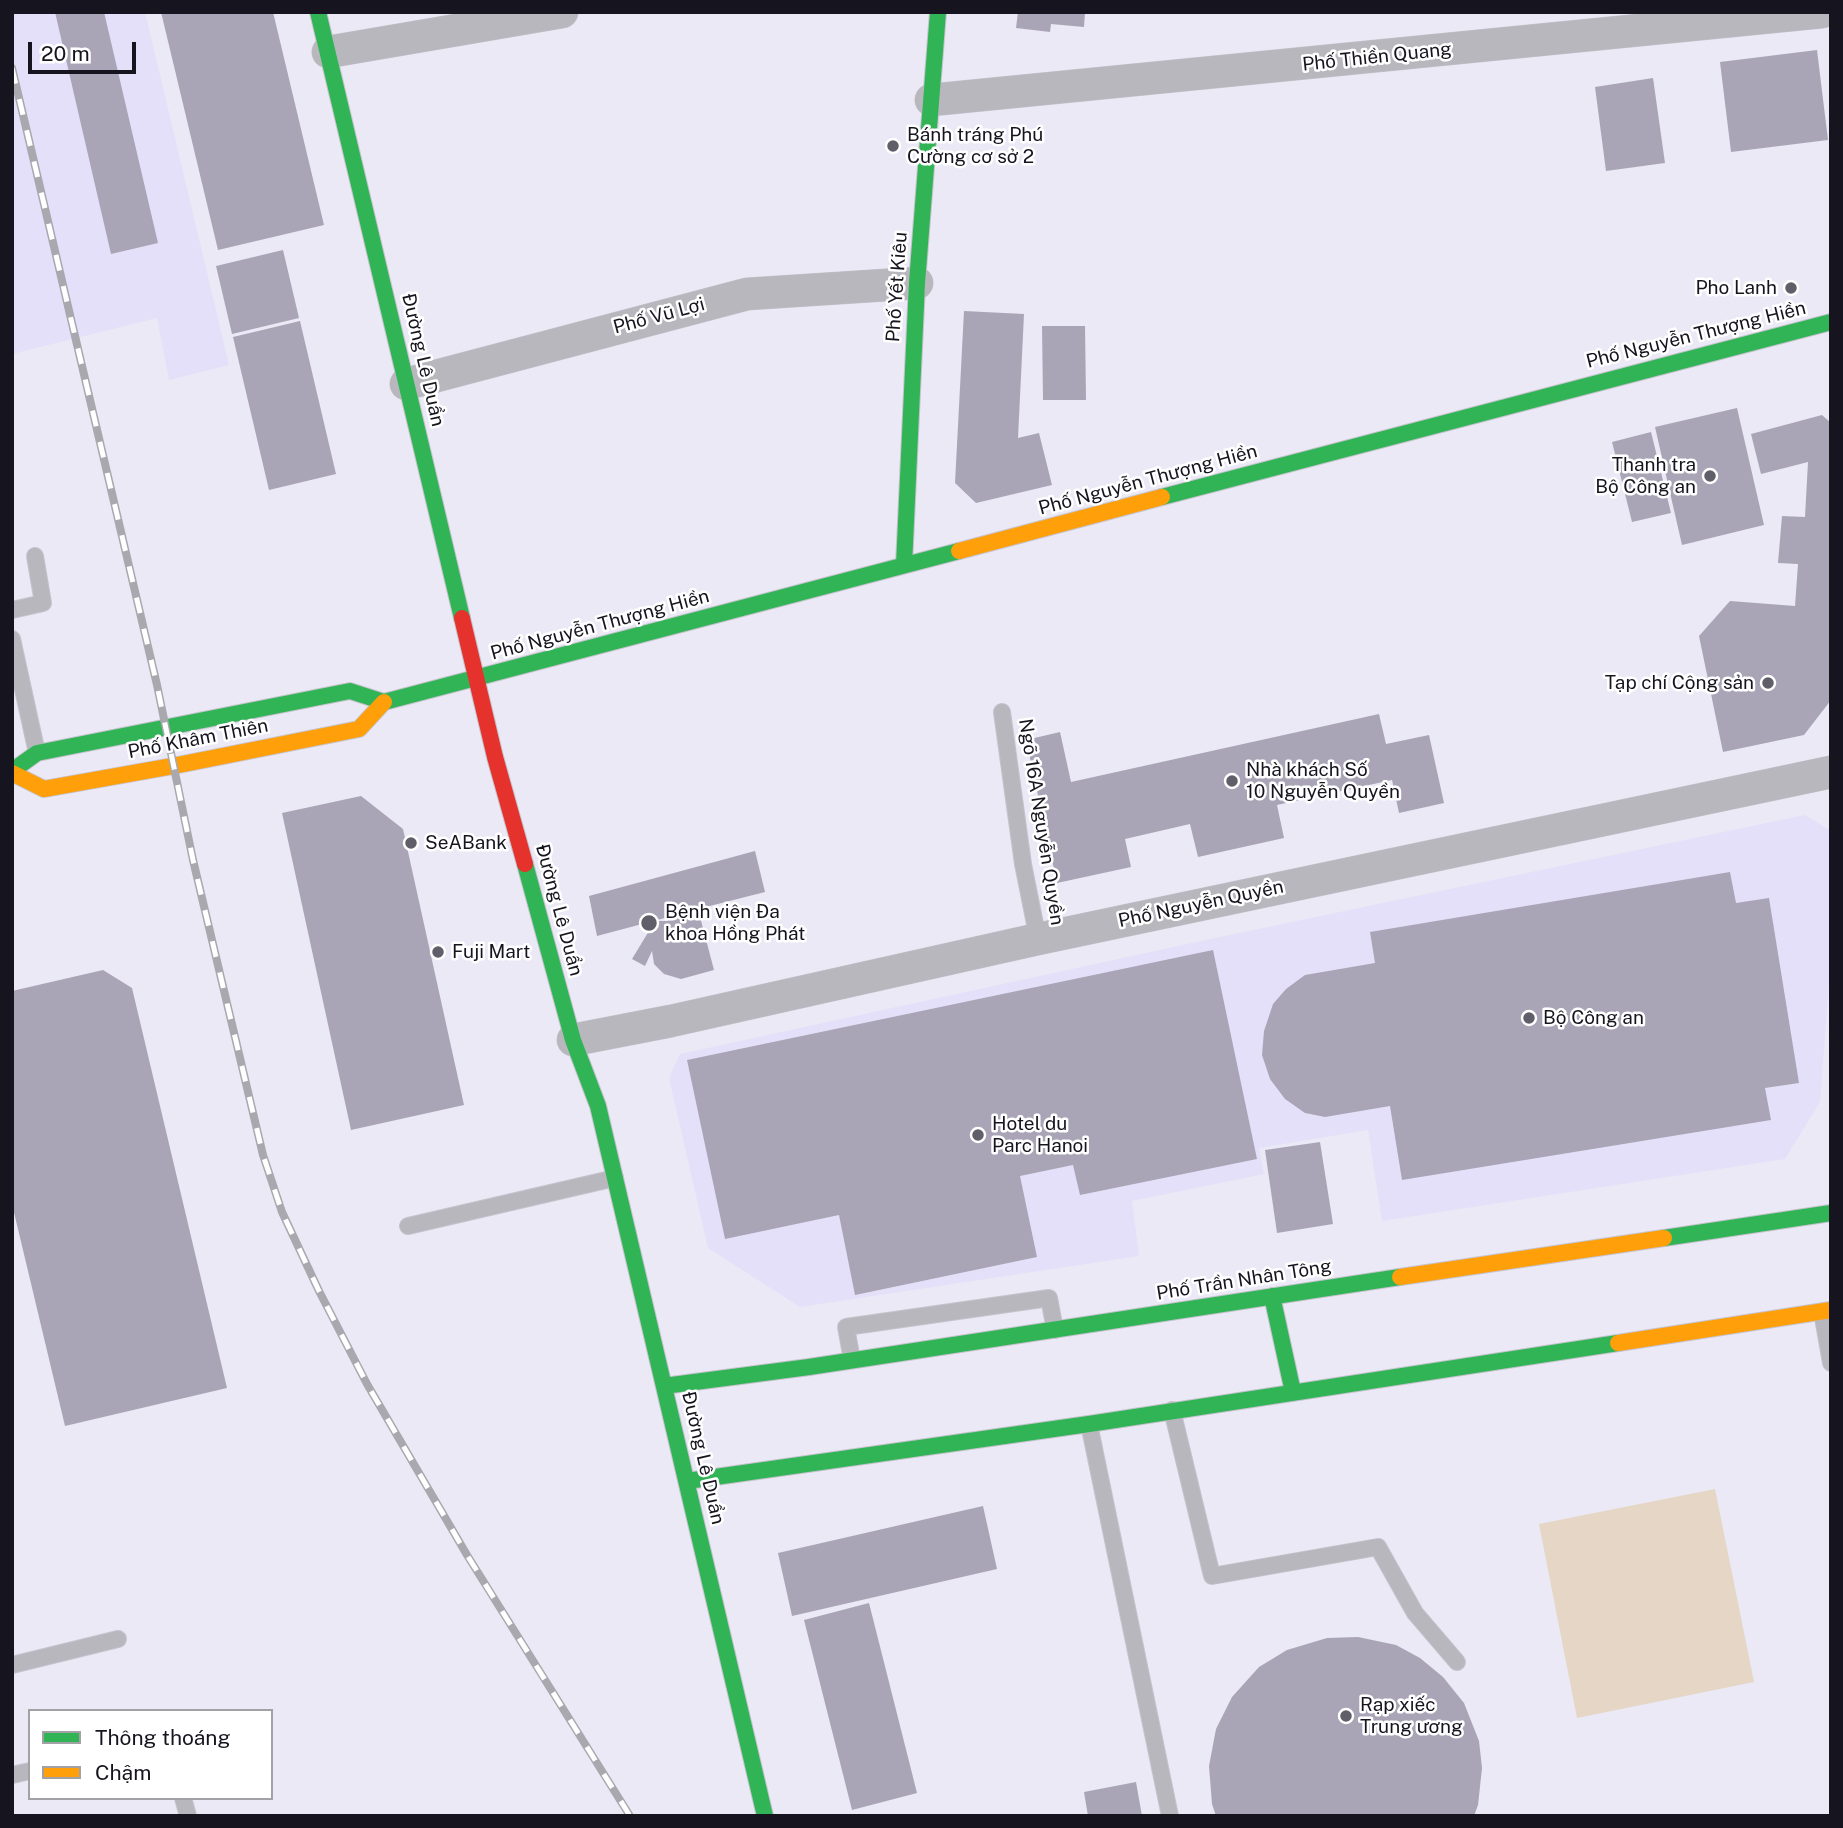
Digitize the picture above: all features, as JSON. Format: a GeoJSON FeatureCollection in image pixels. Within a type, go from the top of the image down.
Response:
{"type":"FeatureCollection","features":[{"type":"Feature","properties":{"kind":"street","name":"Đường Lê Duẩn"},"geometry":{"type":"LineString","coordinates":[[318,12],[476,679],[573,1040],[598,1106],[765,1816]]}},
{"type":"Feature","properties":{"kind":"street"},"geometry":{"type":"LineString","coordinates":[[328,52],[562,12]]}},
{"type":"Feature","properties":{"kind":"street","name":"Phố Yết Kiêu"},"geometry":{"type":"LineString","coordinates":[[904,565],[917,283],[938,12]]}},
{"type":"Feature","properties":{"kind":"street","name":"Phố Thiền Quang"},"geometry":{"type":"LineString","coordinates":[[931,100],[1822,12]]}},
{"type":"Feature","properties":{"kind":"street","name":"Phố Vũ Lợi"},"geometry":{"type":"LineString","coordinates":[[406,384],[747,293],[917,283]]}},
{"type":"Feature","properties":{"kind":"street","name":"Phố Nguyễn Thượng Hiền"},"geometry":{"type":"LineString","coordinates":[[476,679],[1831,322]]}},
{"type":"Feature","properties":{"kind":"street"},"geometry":{"type":"LineString","coordinates":[[384,702],[476,679]]}},
{"type":"Feature","properties":{"kind":"street","name":"Phố Khâm Thiên"},"geometry":{"type":"LineString","coordinates":[[350,691],[384,702],[359,729],[173,766],[44,789],[12,772],[37,753],[350,691]]}},
{"type":"Feature","properties":{"kind":"street","name":"Phố Nguyễn Quyền"},"geometry":{"type":"LineString","coordinates":[[573,1040],[1831,772]]}},
{"type":"Feature","properties":{"kind":"street","name":"Phố Trần Nhân Tông"},"geometry":{"type":"LineString","coordinates":[[664,1386],[1831,1213]]}},
{"type":"Feature","properties":{"kind":"street"},"geometry":{"type":"LineString","coordinates":[[1272,1296],[1293,1391]]}},
{"type":"Feature","properties":{"kind":"street"},"geometry":{"type":"LineString","coordinates":[[687,1481],[1089,1424],[1826,1311]]}},
{"type":"Feature","properties":{"kind":"lane"},"geometry":{"type":"LineString","coordinates":[[12,610],[43,603],[35,556]]}},
{"type":"Feature","properties":{"kind":"lane"},"geometry":{"type":"LineString","coordinates":[[12,639],[37,753]]}},
{"type":"Feature","properties":{"kind":"lane","name":"Ngõ 16A Nguyễn Quyền"},"geometry":{"type":"LineString","coordinates":[[1002,712],[1023,864],[1038,939]]}},
{"type":"Feature","properties":{"kind":"lane"},"geometry":{"type":"LineString","coordinates":[[408,1226],[615,1178]]}},
{"type":"Feature","properties":{"kind":"lane"},"geometry":{"type":"LineString","coordinates":[[852,1360],[846,1327],[1049,1298],[1055,1330]]}},
{"type":"Feature","properties":{"kind":"lane"},"geometry":{"type":"LineString","coordinates":[[1826,1311],[1831,1363]]}},
{"type":"Feature","properties":{"kind":"lane"},"geometry":{"type":"LineString","coordinates":[[1172,1410],[1212,1576],[1378,1546],[1415,1613],[1457,1662]]}},
{"type":"Feature","properties":{"kind":"lane"},"geometry":{"type":"LineString","coordinates":[[1089,1424],[1170,1816]]}},
{"type":"Feature","properties":{"kind":"lane"},"geometry":{"type":"LineString","coordinates":[[12,1665],[118,1639]]}},
{"type":"Feature","properties":{"kind":"shaded area"},"geometry":{"type":"Polygon","coordinates":[[[12,12],[145,12],[229,365],[169,380],[157,318],[12,354],[12,12]]]}},
{"type":"Feature","properties":{"kind":"shaded area"},"geometry":{"type":"Polygon","coordinates":[[[1805,815],[1831,831],[1831,958],[1820,1102],[1785,1159],[1382,1221],[1368,1130],[1259,1148],[1264,1174],[1132,1201],[1139,1256],[800,1307],[708,1248],[669,1078],[680,1054],[1215,938],[1805,815]]]}},
{"type":"Feature","properties":{"kind":"shaded area"},"geometry":{"type":"Polygon","coordinates":[[[1715,1489],[1754,1682],[1577,1718],[1539,1524],[1715,1489]]]}},
{"type":"Feature","properties":{"kind":"building"},"geometry":{"type":"Polygon","coordinates":[[[55,12],[104,12],[158,243],[111,254],[55,12]]]}},
{"type":"Feature","properties":{"kind":"building"},"geometry":{"type":"Polygon","coordinates":[[[161,12],[273,12],[324,225],[218,250],[161,12]]]}},
{"type":"Feature","properties":{"kind":"building"},"geometry":{"type":"Polygon","coordinates":[[[1018,12],[1085,12],[1084,27],[1051,24],[1050,32],[1016,28],[1018,12]]]}},
{"type":"Feature","properties":{"kind":"building"},"geometry":{"type":"Polygon","coordinates":[[[1817,50],[1828,140],[1731,152],[1720,62],[1817,50]]]}},
{"type":"Feature","properties":{"kind":"building"},"geometry":{"type":"Polygon","coordinates":[[[1653,78],[1665,163],[1606,171],[1595,87],[1653,78]]]}},
{"type":"Feature","properties":{"kind":"building"},"geometry":{"type":"Polygon","coordinates":[[[283,250],[299,318],[232,334],[216,266],[283,250]]]}},
{"type":"Feature","properties":{"kind":"building"},"geometry":{"type":"Polygon","coordinates":[[[964,311],[1024,314],[1018,438],[1039,433],[1052,485],[976,503],[955,483],[964,311]]]}},
{"type":"Feature","properties":{"kind":"building"},"geometry":{"type":"Polygon","coordinates":[[[300,321],[336,474],[269,490],[233,337],[300,321]]]}},
{"type":"Feature","properties":{"kind":"building"},"geometry":{"type":"Polygon","coordinates":[[[1042,326],[1085,326],[1086,400],[1043,400],[1042,326]]]}},
{"type":"Feature","properties":{"kind":"building","name":"Thanh tra Bộ Công an"},"geometry":{"type":"Polygon","coordinates":[[[1737,408],[1764,525],[1682,545],[1655,427],[1737,408]]]}},
{"type":"Feature","properties":{"kind":"building"},"geometry":{"type":"Polygon","coordinates":[[[1822,415],[1831,423],[1831,700],[1804,735],[1723,752],[1699,636],[1730,601],[1795,606],[1798,564],[1778,563],[1782,516],[1805,517],[1808,462],[1761,474],[1751,434],[1822,415]]]}},
{"type":"Feature","properties":{"kind":"building"},"geometry":{"type":"Polygon","coordinates":[[[1651,432],[1671,513],[1632,522],[1612,442],[1651,432]]]}},
{"type":"Feature","properties":{"kind":"building","name":"Nhà khách Số 10 Nguyễn Quyền"},"geometry":{"type":"Polygon","coordinates":[[[1379,714],[1386,744],[1429,735],[1444,803],[1399,813],[1392,780],[1277,805],[1284,838],[1198,857],[1190,824],[1125,839],[1131,867],[1057,883],[1026,740],[1060,732],[1071,782],[1379,714]]]}},
{"type":"Feature","properties":{"kind":"building"},"geometry":{"type":"Polygon","coordinates":[[[361,796],[403,829],[464,1105],[351,1130],[282,813],[361,796]]]}},
{"type":"Feature","properties":{"kind":"building","name":"Bệnh viện Đa khoa Hồng Phát"},"geometry":{"type":"Polygon","coordinates":[[[755,851],[765,892],[698,909],[714,970],[681,979],[664,974],[654,964],[652,951],[645,966],[632,959],[655,921],[667,921],[676,915],[597,936],[589,896],[755,851]]]}},
{"type":"Feature","properties":{"kind":"building","name":"Bộ Công an"},"geometry":{"type":"Polygon","coordinates":[[[1730,872],[1736,903],[1769,898],[1799,1083],[1765,1088],[1771,1120],[1402,1180],[1390,1106],[1325,1117],[1305,1113],[1285,1099],[1270,1079],[1262,1055],[1264,1031],[1273,1004],[1286,989],[1305,975],[1375,963],[1370,932],[1730,872]]]}},
{"type":"Feature","properties":{"kind":"building","name":"Hotel du Parc Hanoi"},"geometry":{"type":"Polygon","coordinates":[[[1213,950],[1257,1159],[1080,1195],[1073,1165],[1020,1176],[1037,1257],[855,1295],[839,1215],[725,1239],[687,1060],[1213,950]]]}},
{"type":"Feature","properties":{"kind":"building"},"geometry":{"type":"Polygon","coordinates":[[[103,970],[132,988],[227,1388],[65,1426],[12,1204],[12,991],[103,970]]]}},
{"type":"Feature","properties":{"kind":"building"},"geometry":{"type":"Polygon","coordinates":[[[1320,1142],[1333,1224],[1277,1233],[1265,1150],[1320,1142]]]}},
{"type":"Feature","properties":{"kind":"building"},"geometry":{"type":"Polygon","coordinates":[[[983,1506],[997,1569],[792,1616],[778,1553],[983,1506]]]}},
{"type":"Feature","properties":{"kind":"building"},"geometry":{"type":"Polygon","coordinates":[[[869,1603],[917,1793],[852,1810],[804,1620],[869,1603]]]}},
{"type":"Feature","properties":{"kind":"building","name":"Rạp xiếc Trung ương"},"geometry":{"type":"Polygon","coordinates":[[[1358,1637],[1396,1645],[1420,1658],[1443,1677],[1464,1703],[1479,1741],[1482,1768],[1478,1805],[1474,1816],[1216,1816],[1212,1804],[1209,1766],[1216,1729],[1232,1697],[1259,1667],[1287,1650],[1327,1638],[1358,1637]]]}},
{"type":"Feature","properties":{"kind":"building"},"geometry":{"type":"Polygon","coordinates":[[[1136,1782],[1142,1816],[1088,1816],[1084,1792],[1136,1782]]]}},
{"type":"Feature","properties":{"kind":"railway"},"geometry":{"type":"LineString","coordinates":[[12,68],[157,685],[193,860],[263,1155],[282,1212],[367,1384],[467,1555],[630,1816]]}},
{"type":"Feature","properties":{"kind":"traffic: fast"},"geometry":{"type":"LineString","coordinates":[[318,12],[462,618]]}},
{"type":"Feature","properties":{"kind":"traffic: fast"},"geometry":{"type":"LineString","coordinates":[[904,565],[917,283],[938,12]]}},
{"type":"Feature","properties":{"kind":"traffic: fast"},"geometry":{"type":"LineString","coordinates":[[1162,497],[1831,322]]}},
{"type":"Feature","properties":{"kind":"traffic: fast"},"geometry":{"type":"LineString","coordinates":[[12,771],[37,753],[350,691],[384,702],[959,551]]}},
{"type":"Feature","properties":{"kind":"traffic: fast"},"geometry":{"type":"LineString","coordinates":[[525,864],[573,1040],[598,1106],[765,1816]]}},
{"type":"Feature","properties":{"kind":"traffic: fast"},"geometry":{"type":"LineString","coordinates":[[1664,1238],[1831,1213]]}},
{"type":"Feature","properties":{"kind":"traffic: fast"},"geometry":{"type":"LineString","coordinates":[[664,1386],[809,1367],[1400,1277]]}},
{"type":"Feature","properties":{"kind":"traffic: fast"},"geometry":{"type":"LineString","coordinates":[[1272,1296],[1293,1392]]}},
{"type":"Feature","properties":{"kind":"traffic: fast"},"geometry":{"type":"LineString","coordinates":[[687,1481],[1089,1424],[1618,1343]]}},
{"type":"Feature","properties":{"kind":"traffic: slow"},"geometry":{"type":"LineString","coordinates":[[959,551],[1162,497]]}},
{"type":"Feature","properties":{"kind":"traffic: slow"},"geometry":{"type":"LineString","coordinates":[[12,773],[44,789],[173,766],[359,729],[384,702]]}},
{"type":"Feature","properties":{"kind":"traffic: slow"},"geometry":{"type":"LineString","coordinates":[[1400,1277],[1664,1238]]}},
{"type":"Feature","properties":{"kind":"traffic: slow"},"geometry":{"type":"LineString","coordinates":[[1618,1343],[1831,1310]]}},
{"type":"Feature","properties":{"kind":"traffic: jam"},"geometry":{"type":"LineString","coordinates":[[462,618],[495,757],[525,864]]}},
{"type":"Feature","properties":{"kind":"place","name":"Bánh tráng Phú Cường cơ sở 2"},"geometry":{"type":"Point","coordinates":[893,146]}},
{"type":"Feature","properties":{"kind":"place","name":"Pho Lanh"},"geometry":{"type":"Point","coordinates":[1791,288]}},
{"type":"Feature","properties":{"kind":"place","name":"Thanh tra Bộ Công an"},"geometry":{"type":"Point","coordinates":[1710,476]}},
{"type":"Feature","properties":{"kind":"place","name":"Tạp chí Cộng sản"},"geometry":{"type":"Point","coordinates":[1768,683]}},
{"type":"Feature","properties":{"kind":"place","name":"Nhà khách Số 10 Nguyễn Quyền"},"geometry":{"type":"Point","coordinates":[1232,781]}},
{"type":"Feature","properties":{"kind":"place","name":"SeABank"},"geometry":{"type":"Point","coordinates":[411,843]}},
{"type":"Feature","properties":{"kind":"place","name":"Bệnh viện Đa khoa Hồng Phát"},"geometry":{"type":"Point","coordinates":[649,923]}},
{"type":"Feature","properties":{"kind":"place","name":"Fuji Mart"},"geometry":{"type":"Point","coordinates":[438,952]}},
{"type":"Feature","properties":{"kind":"place","name":"Bộ Công an"},"geometry":{"type":"Point","coordinates":[1529,1018]}},
{"type":"Feature","properties":{"kind":"place","name":"Hotel du Parc Hanoi"},"geometry":{"type":"Point","coordinates":[978,1135]}},
{"type":"Feature","properties":{"kind":"place","name":"Rạp xiếc Trung ương"},"geometry":{"type":"Point","coordinates":[1346,1716]}}]}
